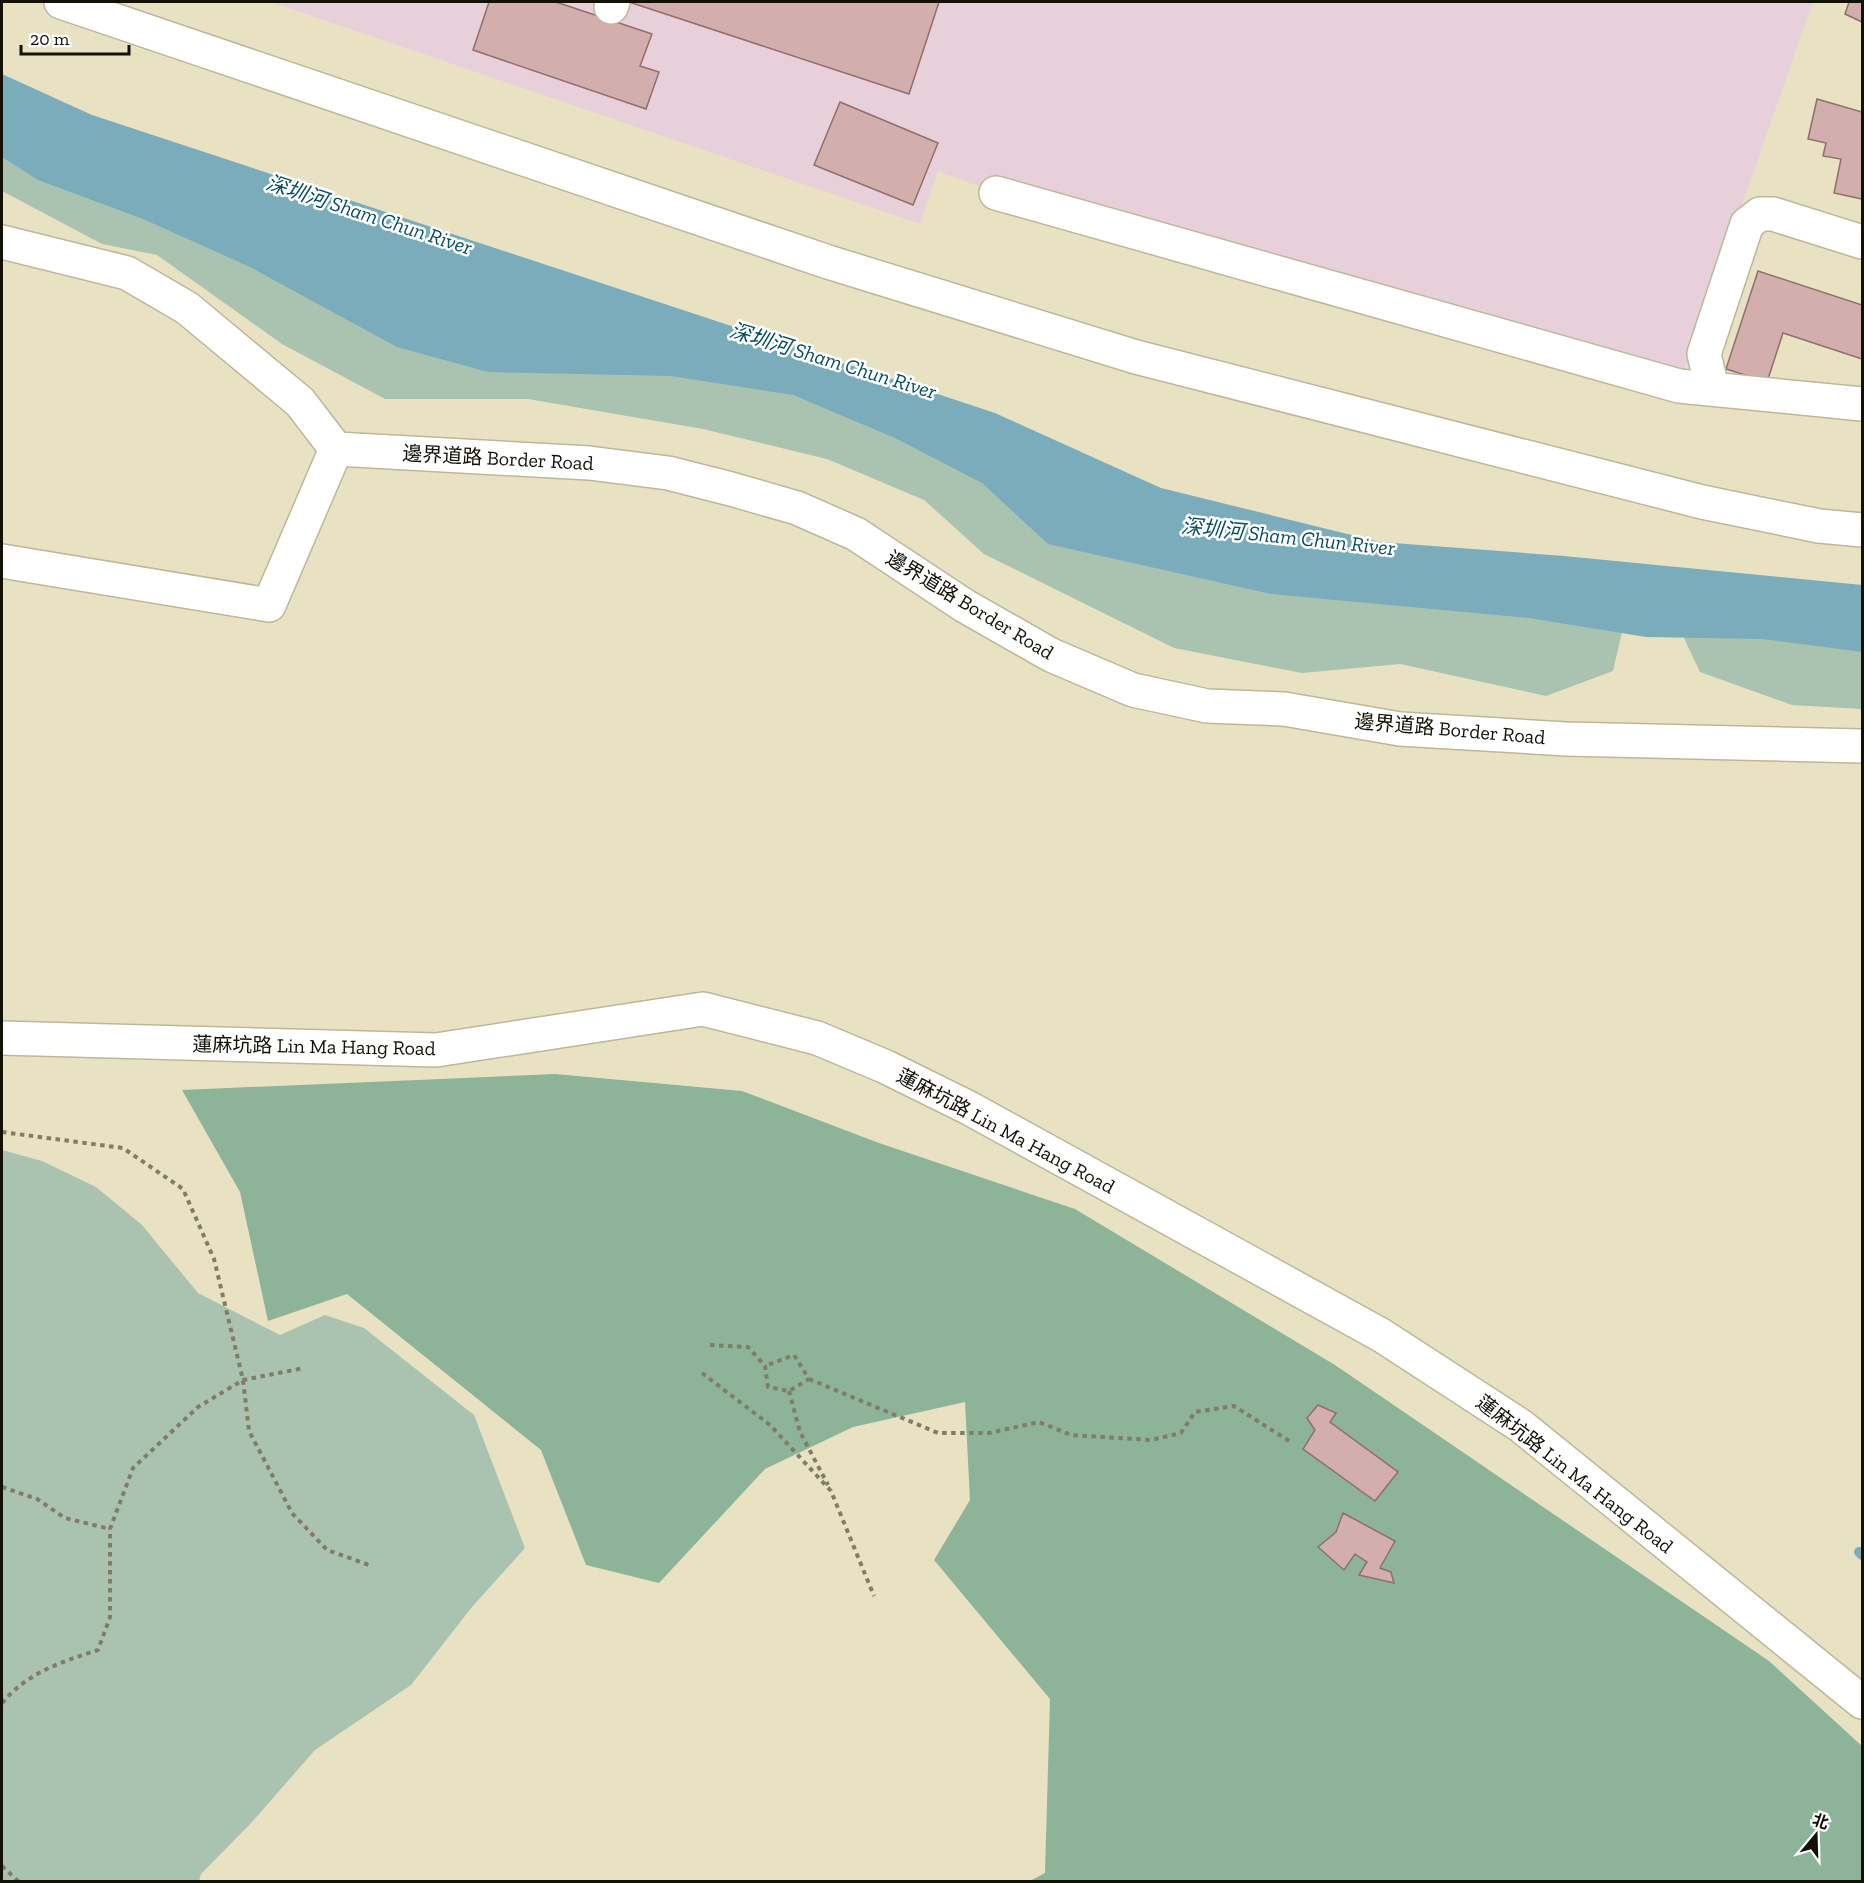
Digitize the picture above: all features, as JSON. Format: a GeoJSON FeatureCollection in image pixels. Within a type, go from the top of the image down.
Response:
{"type":"FeatureCollection","features":[{"type":"Feature","properties":{"kind":"street"},"geometry":{"type":"LineString","coordinates":[[61,2],[828,262],[1136,357],[1702,502],[1819,526],[1863,530]]}},
{"type":"Feature","properties":{"kind":"street"},"geometry":{"type":"LineString","coordinates":[[996,193],[1679,386],[1863,404]]}},
{"type":"Feature","properties":{"kind":"street"},"geometry":{"type":"LineString","coordinates":[[1712,388],[1704,354],[1747,224],[1760,214],[1773,213],[1863,242]]}},
{"type":"Feature","properties":{"kind":"street"},"geometry":{"type":"LineString","coordinates":[[2,242],[128,273],[187,308],[300,402],[336,449],[268,605],[2,561]]}},
{"type":"Feature","properties":{"kind":"street","name":"邊界道路 Border Road"},"geometry":{"type":"LineString","coordinates":[[336,449],[589,463],[668,473],[797,508],[856,534],[965,606],[1051,655],[1133,690],[1206,706],[1284,710],[1400,729],[1566,739],[1863,746]]}},
{"type":"Feature","properties":{"kind":"street","name":"蓮麻坑路 Lin Ma Hang Road"},"geometry":{"type":"LineString","coordinates":[[2,1038],[436,1050],[703,1009],[817,1038],[886,1066],[969,1108],[1381,1335],[1468,1390],[1521,1426],[1863,1702]]}},
{"type":"Feature","properties":{"kind":"path"},"geometry":{"type":"LineString","coordinates":[[2,1132],[123,1148],[183,1189],[214,1259],[243,1380],[249,1431],[292,1513],[327,1550],[369,1565]]}},
{"type":"Feature","properties":{"kind":"path"},"geometry":{"type":"LineString","coordinates":[[710,1345],[748,1347],[765,1366],[768,1387],[789,1391],[808,1379]]}},
{"type":"Feature","properties":{"kind":"path"},"geometry":{"type":"LineString","coordinates":[[765,1366],[794,1355],[808,1379],[938,1433],[989,1433],[1040,1422],[1071,1435],[1151,1440],[1181,1433],[1195,1412],[1234,1406],[1289,1441]]}},
{"type":"Feature","properties":{"kind":"path"},"geometry":{"type":"LineString","coordinates":[[2,1703],[14,1689],[48,1666],[98,1650],[110,1617],[110,1529],[133,1468],[198,1407],[243,1380],[304,1368]]}},
{"type":"Feature","properties":{"kind":"path"},"geometry":{"type":"LineString","coordinates":[[702,1373],[770,1425],[831,1491]]}},
{"type":"Feature","properties":{"kind":"path"},"geometry":{"type":"LineString","coordinates":[[789,1391],[800,1432],[831,1491],[874,1596]]}},
{"type":"Feature","properties":{"kind":"path"},"geometry":{"type":"LineString","coordinates":[[2,1487],[37,1499],[65,1518],[110,1529]]}},
{"type":"Feature","properties":{"kind":"path"},"geometry":{"type":"LineString","coordinates":[[2,1866],[19,1881]]}},
{"type":"Feature","properties":{"kind":"shaded area"},"geometry":{"type":"Polygon","coordinates":[[[271,2],[1813,2],[1679,386],[996,193],[938,171],[920,224],[271,2]]]}},
{"type":"Feature","properties":{"kind":"green space"},"geometry":{"type":"Polygon","coordinates":[[[2,114],[356,232],[1023,481],[1625,619],[1613,671],[1546,696],[1400,664],[1302,673],[1174,648],[984,554],[924,500],[827,459],[703,429],[528,399],[385,399],[282,344],[157,255],[102,244],[2,191],[2,114]]]}},
{"type":"Feature","properties":{"kind":"green space"},"geometry":{"type":"Polygon","coordinates":[[[1674,617],[1862,636],[1862,709],[1792,705],[1700,672],[1674,617]]]}},
{"type":"Feature","properties":{"kind":"green space"},"geometry":{"type":"Polygon","coordinates":[[[555,1074],[742,1091],[879,1143],[1075,1209],[1335,1365],[1769,1661],[1862,1746],[1862,1881],[1030,1881],[1045,1873],[1050,1699],[934,1560],[970,1500],[965,1402],[853,1427],[765,1469],[659,1583],[586,1565],[541,1450],[347,1294],[268,1321],[240,1192],[182,1090],[555,1074]]]}},
{"type":"Feature","properties":{"kind":"green space"},"geometry":{"type":"Polygon","coordinates":[[[2,1150],[42,1161],[96,1187],[142,1225],[198,1293],[280,1335],[325,1315],[364,1328],[474,1415],[525,1548],[472,1607],[411,1685],[315,1750],[253,1821],[201,1874],[199,1881],[2,1881],[2,1150]]]}},
{"type":"Feature","properties":{"kind":"water","name":"深圳河 Sham Chun River"},"geometry":{"type":"Polygon","coordinates":[[[2,74],[92,115],[995,413],[1161,488],[1380,542],[1564,556],[1862,585],[1862,652],[1762,639],[1646,637],[1529,618],[1271,594],[1048,544],[982,483],[895,438],[793,395],[671,376],[488,372],[397,347],[250,267],[143,219],[38,180],[2,157],[2,74]]]}},
{"type":"Feature","properties":{"kind":"building"},"geometry":{"type":"Polygon","coordinates":[[[489,2],[556,2],[652,34],[640,66],[659,72],[646,109],[473,50],[489,2]]]}},
{"type":"Feature","properties":{"kind":"building"},"geometry":{"type":"Polygon","coordinates":[[[629,2],[939,2],[909,94],[629,2]]]}},
{"type":"Feature","properties":{"kind":"building"},"geometry":{"type":"Polygon","coordinates":[[[1849,2],[1862,2],[1862,22],[1845,14],[1849,2]]]}},
{"type":"Feature","properties":{"kind":"building"},"geometry":{"type":"Polygon","coordinates":[[[1817,99],[1862,112],[1862,199],[1834,193],[1841,159],[1823,156],[1826,143],[1808,139],[1817,99]]]}},
{"type":"Feature","properties":{"kind":"building"},"geometry":{"type":"Polygon","coordinates":[[[840,102],[938,143],[913,205],[814,165],[840,102]]]}},
{"type":"Feature","properties":{"kind":"building"},"geometry":{"type":"Polygon","coordinates":[[[1758,271],[1862,305],[1862,359],[1783,333],[1767,382],[1726,369],[1758,271]]]}},
{"type":"Feature","properties":{"kind":"building"},"geometry":{"type":"Polygon","coordinates":[[[1318,1405],[1336,1413],[1330,1422],[1398,1472],[1375,1501],[1303,1449],[1315,1430],[1307,1418],[1318,1405]]]}},
{"type":"Feature","properties":{"kind":"building"},"geometry":{"type":"Polygon","coordinates":[[[1343,1513],[1395,1541],[1380,1568],[1391,1572],[1394,1583],[1359,1575],[1367,1562],[1355,1554],[1344,1570],[1318,1547],[1336,1532],[1343,1513]]]}},
{"type":"Feature","properties":{"kind":"waterway"},"geometry":{"type":"LineString","coordinates":[[1859,1552],[1862,1555]]}}]}
